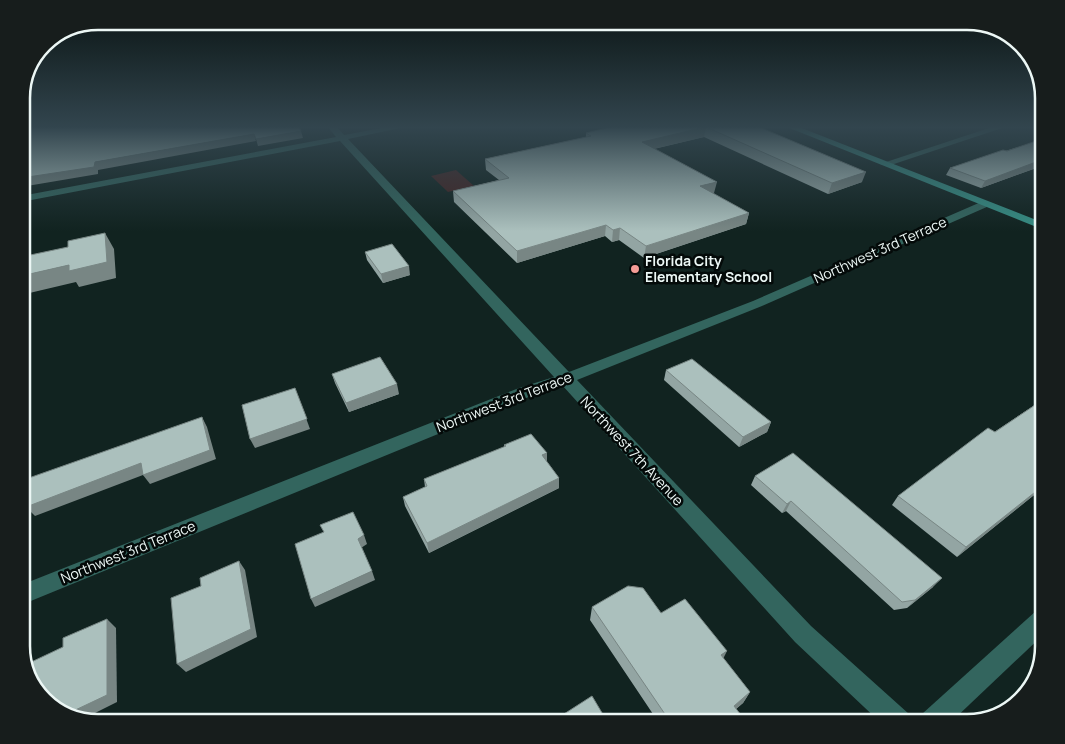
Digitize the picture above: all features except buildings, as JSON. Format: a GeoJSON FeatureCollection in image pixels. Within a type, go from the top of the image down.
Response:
{"type":"FeatureCollection","features":[{"type":"Feature","properties":{"kind":"street"},"geometry":{"type":"LineString","coordinates":[[30,197],[199,162]]}},
{"type":"Feature","properties":{"kind":"street","name":"Northwest 7th Avenue"},"geometry":{"type":"LineString","coordinates":[[364,162],[803,634],[890,714]]}},
{"type":"Feature","properties":{"kind":"street"},"geometry":{"type":"LineString","coordinates":[[879,162],[1035,224]]}},
{"type":"Feature","properties":{"kind":"street"},"geometry":{"type":"LineString","coordinates":[[885,164],[892,162]]}},
{"type":"Feature","properties":{"kind":"street","name":"Northwest 3rd Terrace"},"geometry":{"type":"LineString","coordinates":[[30,591],[526,392],[565,379],[803,284],[985,204]]}},
{"type":"Feature","properties":{"kind":"street"},"geometry":{"type":"LineString","coordinates":[[940,714],[1035,627]]}},
{"type":"Feature","properties":{"kind":"shaded area"},"geometry":{"type":"Polygon","coordinates":[[[456,170],[474,186],[448,192],[431,176],[456,170]]]}},
{"type":"Feature","properties":{"kind":"place","name":"Florida City Elementary School"},"geometry":{"type":"Point","coordinates":[635,269]}}]}
